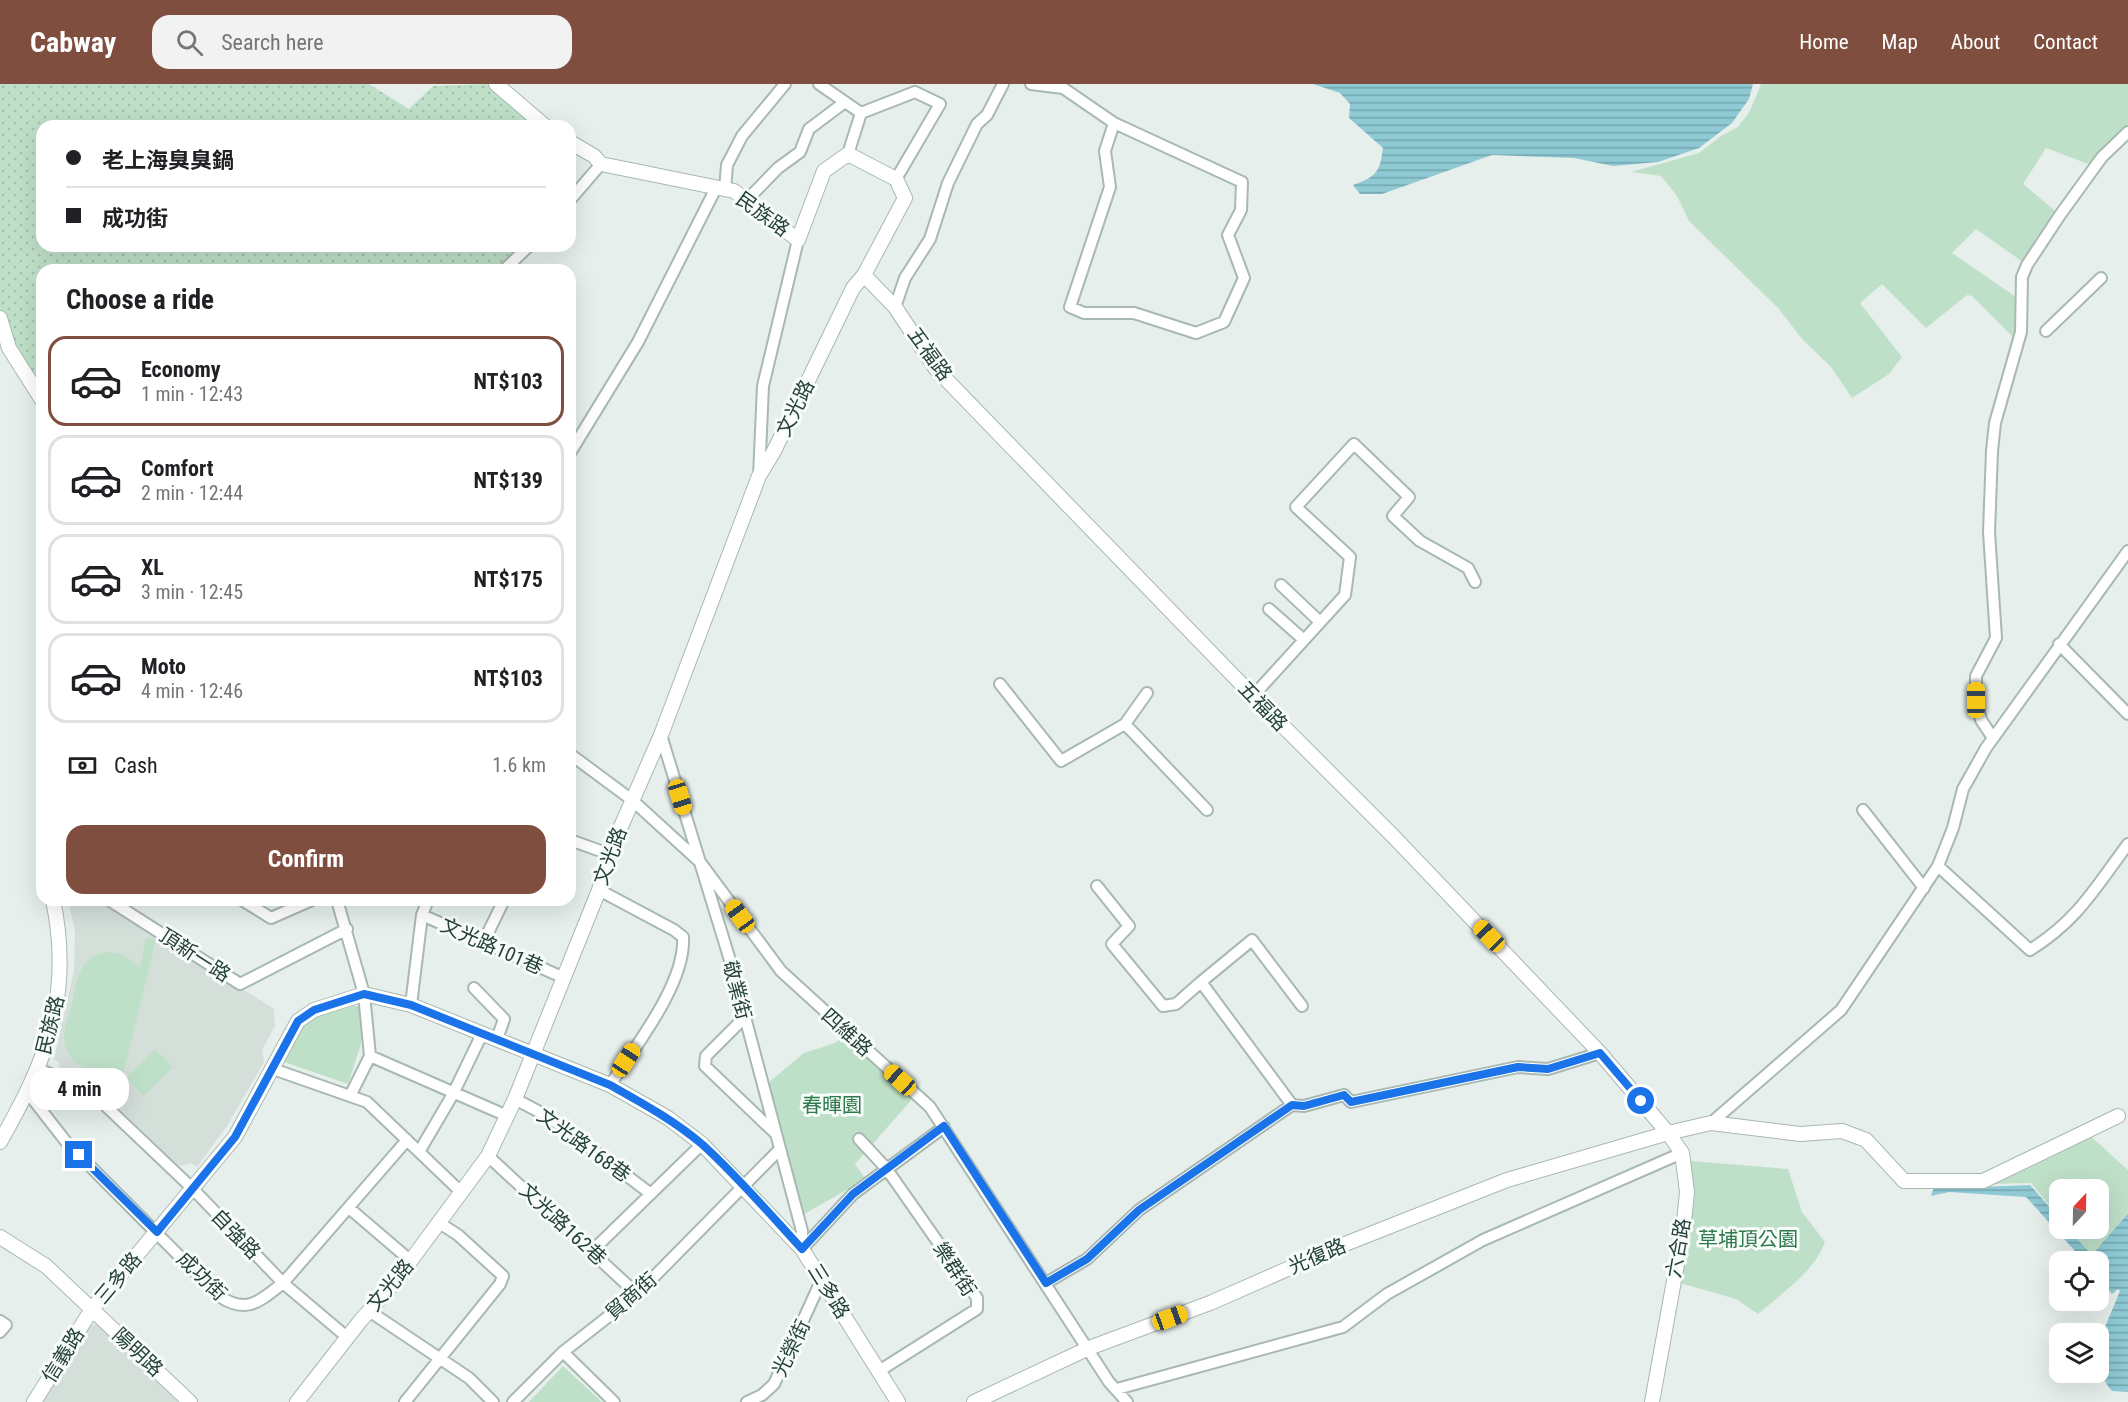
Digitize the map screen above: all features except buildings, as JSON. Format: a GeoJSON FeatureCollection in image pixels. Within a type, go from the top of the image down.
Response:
{"type":"FeatureCollection","features":[{"type":"Feature","properties":{"kind":"street"},"geometry":{"type":"LineString","coordinates":[[496,84],[538,120]]}},
{"type":"Feature","properties":{"kind":"street"},"geometry":{"type":"LineString","coordinates":[[576,443],[638,342],[721,189],[727,165],[742,136],[784,84]]}},
{"type":"Feature","properties":{"kind":"street"},"geometry":{"type":"LineString","coordinates":[[819,84],[861,113]]}},
{"type":"Feature","properties":{"kind":"street"},"geometry":{"type":"LineString","coordinates":[[895,307],[905,278],[930,239],[948,183],[977,124],[987,116],[1003,84]]}},
{"type":"Feature","properties":{"kind":"street"},"geometry":{"type":"LineString","coordinates":[[1031,84],[1063,88],[1114,123],[1242,183],[1241,210],[1228,236],[1244,278],[1224,322],[1196,333],[1134,313],[1084,313],[1070,307],[1110,187],[1105,151],[1114,123]]}},
{"type":"Feature","properties":{"kind":"street"},"geometry":{"type":"LineString","coordinates":[[848,154],[896,179],[940,104],[915,92],[861,113]]}},
{"type":"Feature","properties":{"kind":"street"},"geometry":{"type":"LineString","coordinates":[[746,201],[778,168],[800,152],[809,129],[845,102]]}},
{"type":"Feature","properties":{"kind":"street"},"geometry":{"type":"LineString","coordinates":[[798,240],[824,171],[848,154],[861,113]]}},
{"type":"Feature","properties":{"kind":"street"},"geometry":{"type":"LineString","coordinates":[[1993,738],[1981,720],[1976,700],[1976,676],[1996,638],[1989,532],[1992,451],[1995,423],[2021,332],[2022,277],[2027,265],[2102,158],[2128,132]]}},
{"type":"Feature","properties":{"kind":"street","name":"民族路"},"geometry":{"type":"LineString","coordinates":[[576,146],[594,156],[601,164],[734,191],[798,240],[763,386],[759,476]]}},
{"type":"Feature","properties":{"kind":"street"},"geometry":{"type":"LineString","coordinates":[[576,193],[601,164]]}},
{"type":"Feature","properties":{"kind":"street","name":"文光路"},"geometry":{"type":"LineString","coordinates":[[297,1402],[411,1262],[488,1155],[515,1099],[598,890],[609,854],[661,735],[759,476],[774,451],[853,288],[864,275],[905,198],[896,179]]}},
{"type":"Feature","properties":{"kind":"street"},"geometry":{"type":"LineString","coordinates":[[510,264],[523,252]]}},
{"type":"Feature","properties":{"kind":"street","name":"五福路"},"geometry":{"type":"LineString","coordinates":[[864,275],[895,307],[936,369],[1253,696],[1394,836],[1600,1053],[1668,1133]]}},
{"type":"Feature","properties":{"kind":"street"},"geometry":{"type":"LineString","coordinates":[[2046,331],[2101,278]]}},
{"type":"Feature","properties":{"kind":"street"},"geometry":{"type":"LineString","coordinates":[[0,318],[9,348],[36,391]]}},
{"type":"Feature","properties":{"kind":"street"},"geometry":{"type":"LineString","coordinates":[[1253,696],[1345,595],[1350,557],[1296,507],[1354,444],[1409,497],[1393,516],[1420,541],[1468,568],[1475,582]]}},
{"type":"Feature","properties":{"kind":"street"},"geometry":{"type":"LineString","coordinates":[[1711,1123],[1841,1010],[1891,932],[1938,866],[1953,828],[1963,789],[1993,738],[2128,551]]}},
{"type":"Feature","properties":{"kind":"street"},"geometry":{"type":"LineString","coordinates":[[1281,585],[1320,622]]}},
{"type":"Feature","properties":{"kind":"street"},"geometry":{"type":"LineString","coordinates":[[1269,609],[1304,640]]}},
{"type":"Feature","properties":{"kind":"street"},"geometry":{"type":"LineString","coordinates":[[2059,644],[2128,714]]}},
{"type":"Feature","properties":{"kind":"street"},"geometry":{"type":"LineString","coordinates":[[1000,684],[1061,761],[1125,723],[1147,693]]}},
{"type":"Feature","properties":{"kind":"street"},"geometry":{"type":"LineString","coordinates":[[1125,723],[1207,810]]}},
{"type":"Feature","properties":{"kind":"street","name":"敬業街"},"geometry":{"type":"LineString","coordinates":[[661,735],[700,862],[780,1149],[802,1231],[802,1249]]}},
{"type":"Feature","properties":{"kind":"street","name":"四維路"},"geometry":{"type":"LineString","coordinates":[[576,758],[632,800],[700,862],[781,971],[930,1107],[1127,1402]]}},
{"type":"Feature","properties":{"kind":"street"},"geometry":{"type":"LineString","coordinates":[[1863,810],[1924,888]]}},
{"type":"Feature","properties":{"kind":"street"},"geometry":{"type":"LineString","coordinates":[[576,842],[609,854]]}},
{"type":"Feature","properties":{"kind":"street"},"geometry":{"type":"LineString","coordinates":[[1938,866],[2030,950],[2057,933],[2084,905],[2128,844]]}},
{"type":"Feature","properties":{"kind":"street"},"geometry":{"type":"LineString","coordinates":[[1097,886],[1129,926],[1112,944],[1163,1006],[1176,1004],[1252,940],[1302,1006]]}},
{"type":"Feature","properties":{"kind":"street"},"geometry":{"type":"LineString","coordinates":[[598,890],[683,937],[684,949],[665,1002],[610,1085]]}},
{"type":"Feature","properties":{"kind":"street","name":"民族路"},"geometry":{"type":"LineString","coordinates":[[0,1142],[39,1070],[57,1004],[62,972],[60,935],[54,906]]}},
{"type":"Feature","properties":{"kind":"street","name":"頂新一路"},"geometry":{"type":"LineString","coordinates":[[127,906],[240,984],[347,929]]}},
{"type":"Feature","properties":{"kind":"street"},"geometry":{"type":"LineString","coordinates":[[252,906],[271,918],[298,906]]}},
{"type":"Feature","properties":{"kind":"street"},"geometry":{"type":"LineString","coordinates":[[339,906],[364,994],[369,1056],[350,1096]]}},
{"type":"Feature","properties":{"kind":"street"},"geometry":{"type":"LineString","coordinates":[[411,1005],[422,915],[426,906]]}},
{"type":"Feature","properties":{"kind":"street"},"geometry":{"type":"LineString","coordinates":[[483,943],[501,906]]}},
{"type":"Feature","properties":{"kind":"street","name":"文光路101巷"},"geometry":{"type":"LineString","coordinates":[[422,915],[562,977]]}},
{"type":"Feature","properties":{"kind":"street"},"geometry":{"type":"LineString","coordinates":[[1202,982],[1292,1105]]}},
{"type":"Feature","properties":{"kind":"street"},"geometry":{"type":"LineString","coordinates":[[474,988],[504,1019],[497,1039]]}},
{"type":"Feature","properties":{"kind":"street","name":"三多路"},"geometry":{"type":"LineString","coordinates":[[92,1309],[235,1137],[298,1021],[314,1010],[364,994],[411,1005],[533,1053],[610,1085],[668,1118],[702,1144],[802,1249],[898,1402]]}},
{"type":"Feature","properties":{"kind":"street"},"geometry":{"type":"LineString","coordinates":[[744,1018],[706,1056],[705,1066],[775,1133]]}},
{"type":"Feature","properties":{"kind":"street"},"geometry":{"type":"LineString","coordinates":[[419,1152],[453,1094],[482,1034]]}},
{"type":"Feature","properties":{"kind":"street"},"geometry":{"type":"LineString","coordinates":[[1046,1283],[1087,1259],[1139,1210],[1292,1105],[1304,1106],[1344,1095],[1351,1102],[1518,1067],[1548,1069],[1600,1053]]}},
{"type":"Feature","properties":{"kind":"street"},"geometry":{"type":"LineString","coordinates":[[369,1056],[506,1115]]}},
{"type":"Feature","properties":{"kind":"street"},"geometry":{"type":"LineString","coordinates":[[273,1069],[367,1102],[462,1192]]}},
{"type":"Feature","properties":{"kind":"street","name":"自強路"},"geometry":{"type":"LineString","coordinates":[[39,1070],[91,1092],[193,1189],[283,1283],[348,1338]]}},
{"type":"Feature","properties":{"kind":"street","name":"成功街"},"geometry":{"type":"LineString","coordinates":[[28,1093],[67,1143],[219,1296],[233,1305],[246,1306],[262,1299],[283,1283],[407,1140]]}},
{"type":"Feature","properties":{"kind":"street","name":"文光路168巷"},"geometry":{"type":"LineString","coordinates":[[515,1099],[549,1117],[651,1194]]}},
{"type":"Feature","properties":{"kind":"street"},"geometry":{"type":"LineString","coordinates":[[1711,1123],[1800,1134],[1842,1131],[1866,1140],[1904,1181],[1942,1182],[1983,1181],[1998,1176],[2042,1151],[2118,1116]]}},
{"type":"Feature","properties":{"kind":"street","name":"光復路"},"geometry":{"type":"LineString","coordinates":[[974,1402],[1089,1348],[1210,1303],[1340,1246],[1507,1180],[1668,1133],[1711,1123]]}},
{"type":"Feature","properties":{"kind":"street"},"geometry":{"type":"LineString","coordinates":[[802,1249],[853,1194],[944,1126]]}},
{"type":"Feature","properties":{"kind":"street"},"geometry":{"type":"LineString","coordinates":[[1117,1389],[1342,1327],[1387,1294],[1484,1240],[1682,1153],[1692,1129]]}},
{"type":"Feature","properties":{"kind":"street","name":"六合路"},"geometry":{"type":"LineString","coordinates":[[1652,1402],[1683,1231],[1687,1192],[1682,1153],[1668,1133]]}},
{"type":"Feature","properties":{"kind":"street","name":"樂群街"},"geometry":{"type":"LineString","coordinates":[[859,1139],[886,1168],[977,1298],[977,1309],[879,1371]]}},
{"type":"Feature","properties":{"kind":"street"},"geometry":{"type":"LineString","coordinates":[[593,1251],[702,1144]]}},
{"type":"Feature","properties":{"kind":"street","name":"貿商街"},"geometry":{"type":"LineString","coordinates":[[513,1402],[563,1352],[637,1294],[780,1149]]}},
{"type":"Feature","properties":{"kind":"street","name":"文光路162巷"},"geometry":{"type":"LineString","coordinates":[[488,1155],[637,1294]]}},
{"type":"Feature","properties":{"kind":"street"},"geometry":{"type":"LineString","coordinates":[[349,1208],[411,1262]]}},
{"type":"Feature","properties":{"kind":"street"},"geometry":{"type":"LineString","coordinates":[[405,1402],[500,1284],[502,1276],[458,1235],[438,1222]]}},
{"type":"Feature","properties":{"kind":"street","name":"陽明路"},"geometry":{"type":"LineString","coordinates":[[0,1237],[46,1266],[190,1402]]}},
{"type":"Feature","properties":{"kind":"street","name":"光榮街"},"geometry":{"type":"LineString","coordinates":[[747,1402],[762,1395],[774,1384],[821,1281]]}},
{"type":"Feature","properties":{"kind":"street","name":"信義路"},"geometry":{"type":"LineString","coordinates":[[34,1402],[92,1309]]}},
{"type":"Feature","properties":{"kind":"street"},"geometry":{"type":"LineString","coordinates":[[369,1311],[438,1360],[469,1378],[493,1402]]}},
{"type":"Feature","properties":{"kind":"street"},"geometry":{"type":"LineString","coordinates":[[0,1321],[6,1325],[0,1332]]}},
{"type":"Feature","properties":{"kind":"street"},"geometry":{"type":"LineString","coordinates":[[563,1352],[614,1402]]}},
{"type":"Feature","properties":{"kind":"shaded area"},"geometry":{"type":"Polygon","coordinates":[[[69,906],[112,906],[274,1009],[275,1026],[262,1050],[264,1062],[227,1126],[197,1167],[191,1163],[179,1166],[94,1085],[58,1070],[60,1064],[54,1059],[74,971],[75,930],[69,906]]]}},
{"type":"Feature","properties":{"kind":"shaded area"},"geometry":{"type":"Polygon","coordinates":[[[97,1324],[178,1402],[43,1402],[90,1325],[97,1324]]]}},
{"type":"Feature","properties":{"kind":"green space"},"geometry":{"type":"Polygon","coordinates":[[[0,84],[369,84],[409,109],[433,86],[489,84],[534,120],[36,120],[36,252],[529,252],[511,264],[36,264],[36,384],[12,348],[0,308],[0,84]]]}},
{"type":"Feature","properties":{"kind":"green space"},"geometry":{"type":"Polygon","coordinates":[[[1761,84],[2128,84],[2128,133],[2096,167],[2046,148],[2023,184],[2060,215],[2027,265],[1976,229],[1952,253],[2016,297],[2016,340],[1972,296],[1967,295],[1926,328],[1882,284],[1860,303],[1902,357],[1889,374],[1852,398],[1831,367],[1803,340],[1778,308],[1689,221],[1677,196],[1661,176],[1631,172],[1699,153],[1721,136],[1738,127],[1750,111],[1761,84]]]}},
{"type":"Feature","properties":{"kind":"green space"},"geometry":{"type":"Polygon","coordinates":[[[146,937],[156,940],[122,1079],[113,1077],[115,1067],[99,1071],[84,1068],[77,1064],[67,1052],[64,1039],[80,972],[88,960],[95,955],[111,952],[126,957],[140,968],[146,937]]]}},
{"type":"Feature","properties":{"kind":"green space"},"geometry":{"type":"Polygon","coordinates":[[[342,1006],[362,1006],[361,1044],[348,1084],[281,1061],[306,1020],[342,1006]]]}},
{"type":"Feature","properties":{"kind":"green space","name":"春暉園"},"geometry":{"type":"Polygon","coordinates":[[[846,1034],[914,1097],[855,1164],[864,1180],[799,1217],[768,1083],[804,1053],[835,1043],[846,1034]]]}},
{"type":"Feature","properties":{"kind":"green space"},"geometry":{"type":"Polygon","coordinates":[[[155,1049],[173,1067],[144,1096],[126,1078],[155,1049]]]}},
{"type":"Feature","properties":{"kind":"green space"},"geometry":{"type":"Polygon","coordinates":[[[2087,1133],[2128,1170],[2128,1212],[2109,1235],[2109,1179],[2049,1179],[2049,1205],[2031,1183],[1991,1184],[2087,1133]]]}},
{"type":"Feature","properties":{"kind":"green space","name":"草埔頂公園"},"geometry":{"type":"Polygon","coordinates":[[[1691,1161],[1788,1169],[1802,1212],[1825,1242],[1820,1253],[1805,1272],[1758,1314],[1736,1299],[1680,1283],[1693,1201],[1691,1161]]]}},
{"type":"Feature","properties":{"kind":"green space"},"geometry":{"type":"Polygon","coordinates":[[[2078,1239],[2106,1239],[2096,1251],[2088,1251],[2078,1239]]]}},
{"type":"Feature","properties":{"kind":"green space"},"geometry":{"type":"Polygon","coordinates":[[[563,1366],[602,1402],[529,1402],[563,1366]]]}},
{"type":"Feature","properties":{"kind":"water"},"geometry":{"type":"Polygon","coordinates":[[[1313,84],[1753,84],[1749,99],[1732,123],[1699,148],[1658,162],[1613,166],[1574,158],[1492,155],[1382,194],[1360,194],[1353,185],[1376,172],[1383,148],[1349,118],[1350,104],[1340,93],[1313,84]]]}},
{"type":"Feature","properties":{"kind":"water"},"geometry":{"type":"Polygon","coordinates":[[[1935,1184],[1955,1188],[2030,1185],[2049,1207],[2049,1222],[2026,1197],[1949,1192],[1931,1196],[1935,1184]]]}},
{"type":"Feature","properties":{"kind":"water"},"geometry":{"type":"Polygon","coordinates":[[[2128,1213],[2128,1392],[2112,1391],[2107,1383],[2109,1383],[2109,1323],[2107,1323],[2120,1291],[2118,1289],[2112,1294],[2109,1290],[2109,1251],[2095,1251],[2106,1239],[2109,1239],[2109,1235],[2128,1213]]]}},
{"type":"Feature","properties":{"kind":"water"},"geometry":{"type":"Polygon","coordinates":[[[2064,1239],[2077,1239],[2088,1251],[2075,1251],[2064,1239]]]}},
{"type":"Feature","properties":{"kind":"route"},"geometry":{"type":"LineString","coordinates":[[79,1155],[157,1232],[235,1137],[298,1021],[314,1010],[364,994],[411,1005],[533,1053],[610,1085],[668,1118],[702,1144],[802,1249],[853,1194],[944,1126],[1046,1283],[1087,1259],[1139,1210],[1292,1105],[1304,1106],[1344,1095],[1351,1102],[1518,1067],[1548,1069],[1600,1053],[1641,1101]]}}]}
